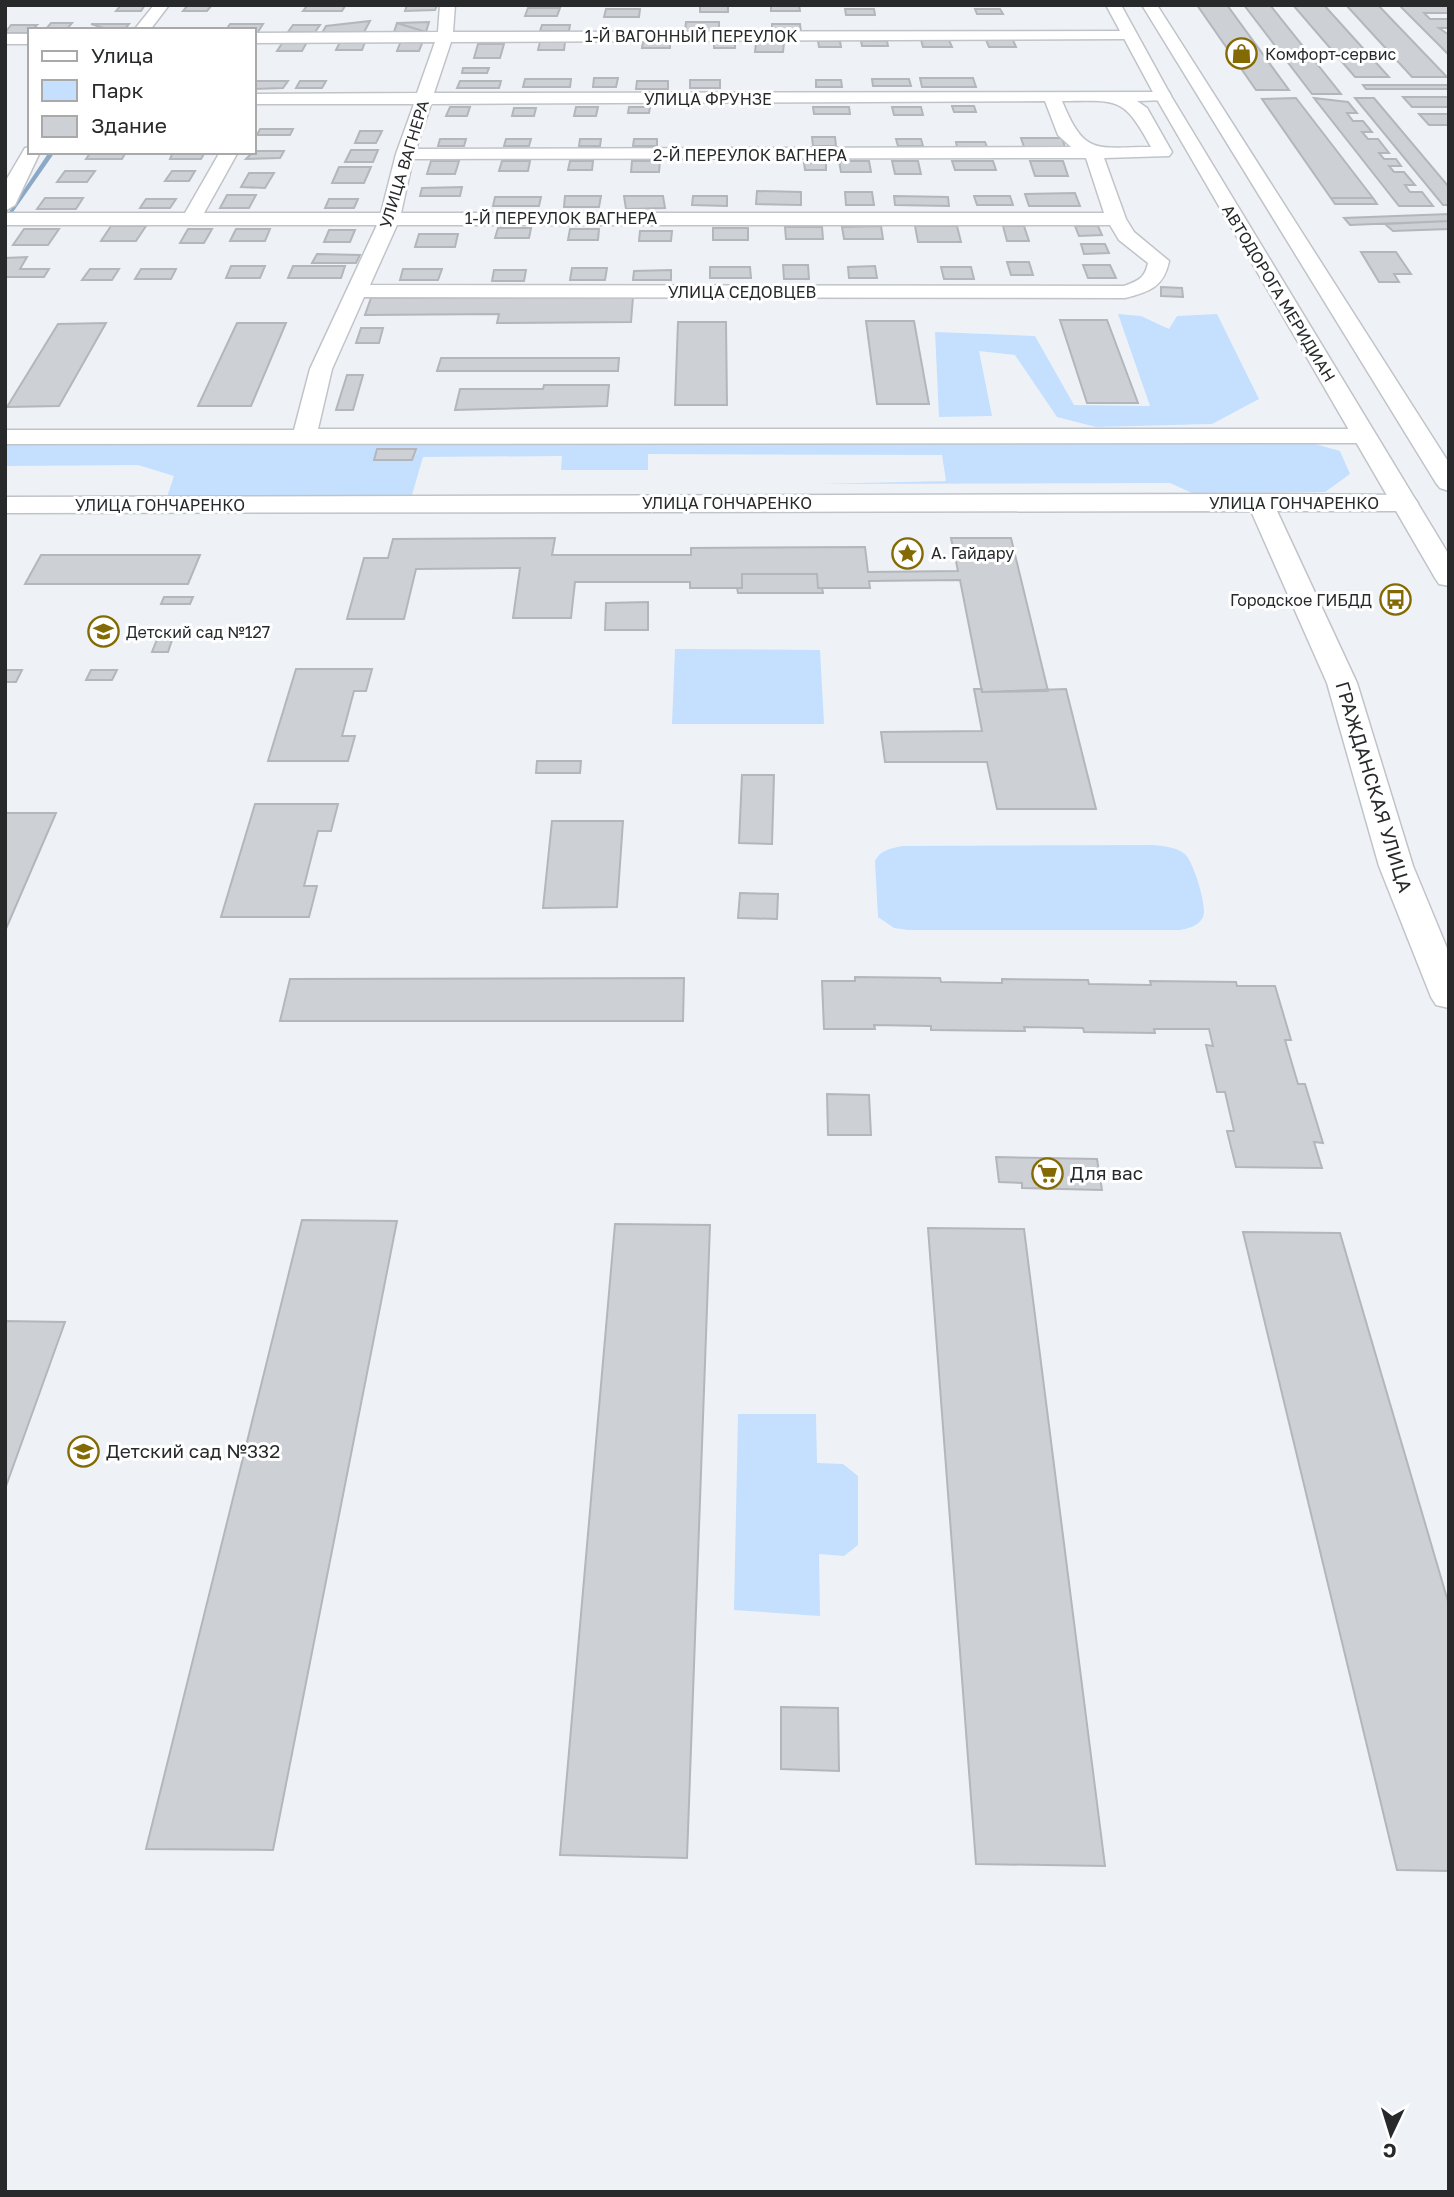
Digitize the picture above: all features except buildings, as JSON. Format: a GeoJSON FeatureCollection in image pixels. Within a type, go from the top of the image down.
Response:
{"type":"FeatureCollection","features":[{"type":"Feature","properties":{"kind":"street"},"geometry":{"type":"LineString","coordinates":[[144,28],[162,5]]}},
{"type":"Feature","properties":{"kind":"street","name":"УЛИЦА ВАГНЕРА"},"geometry":{"type":"LineString","coordinates":[[304,437],[321,369],[359,291],[390,218],[405,154],[445,37],[449,5]]}},
{"type":"Feature","properties":{"kind":"street","name":"АВТОДОРОГА МЕРИДИАН"},"geometry":{"type":"LineString","coordinates":[[1113,5],[1163,96],[1449,578]]}},
{"type":"Feature","properties":{"kind":"street"},"geometry":{"type":"LineString","coordinates":[[1149,5],[1449,483]]}},
{"type":"Feature","properties":{"kind":"street"},"geometry":{"type":"LineString","coordinates":[[672,15],[673,35]]}},
{"type":"Feature","properties":{"kind":"street"},"geometry":{"type":"LineString","coordinates":[[819,15],[823,36]]}},
{"type":"Feature","properties":{"kind":"street"},"geometry":{"type":"LineString","coordinates":[[1041,20],[1058,41]]}},
{"type":"Feature","properties":{"kind":"street","name":"1-Й ВАГОННЫЙ ПЕРЕУЛОК"},"geometry":{"type":"LineString","coordinates":[[256,38],[673,35],[1058,41],[1128,34]]}},
{"type":"Feature","properties":{"kind":"street"},"geometry":{"type":"LineString","coordinates":[[5,39],[28,39]]}},
{"type":"Feature","properties":{"kind":"street","name":"УЛИЦА ФРУНЗЕ"},"geometry":{"type":"LineString","coordinates":[[256,102],[1163,96]]}},
{"type":"Feature","properties":{"kind":"street"},"geometry":{"type":"LineString","coordinates":[[1052,98],[1066,135],[1094,155],[1116,219]]}},
{"type":"Feature","properties":{"kind":"street","name":"2-Й ПЕРЕУЛОК ВАГНЕРА"},"geometry":{"type":"LineString","coordinates":[[405,154],[1094,155],[1163,152],[1141,112],[1121,98]]}},
{"type":"Feature","properties":{"kind":"street"},"geometry":{"type":"LineString","coordinates":[[5,205],[20,169],[30,154]]}},
{"type":"Feature","properties":{"kind":"street"},"geometry":{"type":"LineString","coordinates":[[192,218],[228,154]]}},
{"type":"Feature","properties":{"kind":"street","name":"1-Й ПЕРЕУЛОК ВАГНЕРА"},"geometry":{"type":"LineString","coordinates":[[5,219],[1116,219]]}},
{"type":"Feature","properties":{"kind":"street","name":"УЛИЦА СЕДОВЦЕВ"},"geometry":{"type":"LineString","coordinates":[[359,291],[1125,292],[1144,286],[1156,276],[1159,261],[1126,236],[1116,219]]}},
{"type":"Feature","properties":{"kind":"street"},"geometry":{"type":"LineString","coordinates":[[5,437],[1418,436]]}},
{"type":"Feature","properties":{"kind":"street","name":"ГРАЖДАНСКАЯ УЛИЦА"},"geometry":{"type":"LineString","coordinates":[[1261,502],[1342,683],[1396,866],[1449,997]]}},
{"type":"Feature","properties":{"kind":"street","name":"УЛИЦА ГОНЧАРЕНКО"},"geometry":{"type":"LineString","coordinates":[[5,505],[1449,502]]}},
{"type":"Feature","properties":{"kind":"green space"},"geometry":{"type":"Polygon","coordinates":[[[1118,314],[1141,316],[1169,329],[1177,316],[1217,314],[1259,399],[1212,424],[1096,427],[1057,417],[1015,355],[979,351],[992,416],[939,417],[935,332],[1035,336],[1074,405],[1150,406],[1118,314]]]}},
{"type":"Feature","properties":{"kind":"green space"},"geometry":{"type":"Polygon","coordinates":[[[1308,442],[1340,451],[1350,474],[1325,492],[1192,493],[1170,483],[819,484],[946,481],[942,455],[648,454],[648,470],[561,470],[562,456],[423,457],[412,495],[167,497],[174,476],[138,465],[5,466],[5,445],[1308,442]]]}},
{"type":"Feature","properties":{"kind":"green space"},"geometry":{"type":"Polygon","coordinates":[[[675,649],[820,650],[824,724],[672,724],[675,649]]]}},
{"type":"Feature","properties":{"kind":"green space"},"geometry":{"type":"Polygon","coordinates":[[[1169,847],[1188,858],[1202,895],[1204,912],[1199,923],[1180,930],[908,930],[894,928],[878,917],[875,861],[883,852],[894,848],[1169,847]]]}},
{"type":"Feature","properties":{"kind":"green space"},"geometry":{"type":"Polygon","coordinates":[[[738,1414],[816,1414],[817,1463],[843,1464],[858,1476],[858,1545],[844,1556],[819,1554],[820,1616],[734,1610],[738,1414]]]}},
{"type":"Feature","properties":{"kind":"waterway"},"geometry":{"type":"LineString","coordinates":[[9,214],[51,154]]}},
{"type":"Feature","properties":{"kind":"place","name":"Комфорт-сервис"},"geometry":{"type":"Point","coordinates":[1242,54]}},
{"type":"Feature","properties":{"kind":"place","name":"А. Гайдару"},"geometry":{"type":"Point","coordinates":[908,553]}},
{"type":"Feature","properties":{"kind":"place","name":"Городское ГИБДД"},"geometry":{"type":"Point","coordinates":[1395,600]}},
{"type":"Feature","properties":{"kind":"place","name":"Детский сад №127"},"geometry":{"type":"Point","coordinates":[103,632]}},
{"type":"Feature","properties":{"kind":"place","name":"Для вас"},"geometry":{"type":"Point","coordinates":[1047,1173]}},
{"type":"Feature","properties":{"kind":"place","name":"Детский сад №332"},"geometry":{"type":"Point","coordinates":[83,1451]}}]}
